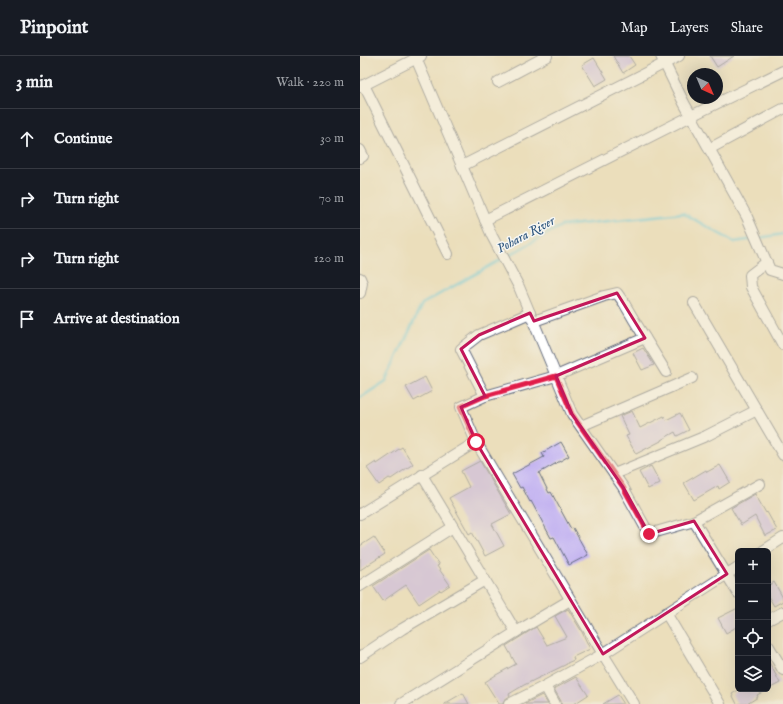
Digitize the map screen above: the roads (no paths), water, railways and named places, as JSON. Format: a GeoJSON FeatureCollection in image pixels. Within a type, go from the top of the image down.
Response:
{"type":"FeatureCollection","features":[{"type":"Feature","properties":{"kind":"street"},"geometry":{"type":"LineString","coordinates":[[498,82],[547,56]]}},
{"type":"Feature","properties":{"kind":"street"},"geometry":{"type":"LineString","coordinates":[[462,166],[663,60],[679,56]]}},
{"type":"Feature","properties":{"kind":"street"},"geometry":{"type":"LineString","coordinates":[[448,254],[362,86],[417,57],[492,236],[520,287],[572,414],[623,487],[649,534],[694,521],[760,484]]}},
{"type":"Feature","properties":{"kind":"street"},"geometry":{"type":"LineString","coordinates":[[663,60],[691,116],[747,217],[770,270],[783,274]]}},
{"type":"Feature","properties":{"kind":"street"},"geometry":{"type":"LineString","coordinates":[[485,220],[783,71]]}},
{"type":"Feature","properties":{"kind":"street"},"geometry":{"type":"LineString","coordinates":[[709,149],[783,109]]}},
{"type":"Feature","properties":{"kind":"street"},"geometry":{"type":"LineString","coordinates":[[360,150],[364,156],[360,158]]}},
{"type":"Feature","properties":{"kind":"street"},"geometry":{"type":"LineString","coordinates":[[765,258],[750,274],[751,287],[783,345]]}},
{"type":"Feature","properties":{"kind":"street"},"geometry":{"type":"LineString","coordinates":[[360,278],[362,283],[360,293]]}},
{"type":"Feature","properties":{"kind":"street"},"geometry":{"type":"LineString","coordinates":[[485,396],[461,348],[479,335],[532,317],[617,293],[666,372]]}},
{"type":"Feature","properties":{"kind":"street"},"geometry":{"type":"LineString","coordinates":[[694,303],[783,455]]}},
{"type":"Feature","properties":{"kind":"street"},"geometry":{"type":"LineString","coordinates":[[634,704],[476,442],[460,407],[485,396],[556,376],[645,338]]}},
{"type":"Feature","properties":{"kind":"street"},"geometry":{"type":"LineString","coordinates":[[581,426],[692,378]]}},
{"type":"Feature","properties":{"kind":"street"},"geometry":{"type":"LineString","coordinates":[[614,474],[706,436],[757,410]]}},
{"type":"Feature","properties":{"kind":"street"},"geometry":{"type":"LineString","coordinates":[[360,514],[476,442]]}},
{"type":"Feature","properties":{"kind":"street"},"geometry":{"type":"LineString","coordinates":[[422,475],[516,632]]}},
{"type":"Feature","properties":{"kind":"street"},"geometry":{"type":"LineString","coordinates":[[694,521],[735,589]]}},
{"type":"Feature","properties":{"kind":"street"},"geometry":{"type":"LineString","coordinates":[[360,586],[453,527]]}},
{"type":"Feature","properties":{"kind":"street"},"geometry":{"type":"LineString","coordinates":[[768,548],[783,538]]}},
{"type":"Feature","properties":{"kind":"street"},"geometry":{"type":"LineString","coordinates":[[509,704],[603,654],[735,569]]}},
{"type":"Feature","properties":{"kind":"street"},"geometry":{"type":"LineString","coordinates":[[360,657],[402,629],[485,580]]}},
{"type":"Feature","properties":{"kind":"street"},"geometry":{"type":"LineString","coordinates":[[402,704],[516,632],[570,600]]}},
{"type":"Feature","properties":{"kind":"street"},"geometry":{"type":"LineString","coordinates":[[771,618],[783,612]]}},
{"type":"Feature","properties":{"kind":"street"},"geometry":{"type":"LineString","coordinates":[[666,613],[720,704]]}},
{"type":"Feature","properties":{"kind":"street"},"geometry":{"type":"LineString","coordinates":[[771,650],[783,670]]}},
{"type":"Feature","properties":{"kind":"street"},"geometry":{"type":"LineString","coordinates":[[545,686],[555,704]]}},
{"type":"Feature","properties":{"kind":"waterway","name":"Pohara River"},"geometry":{"type":"LineString","coordinates":[[360,398],[386,381],[422,304],[561,226],[683,213],[734,242],[754,239]]}},
{"type":"Feature","properties":{"kind":"waterway","name":"Pohara River"},"geometry":{"type":"LineString","coordinates":[[759,238],[783,234]]}}]}
